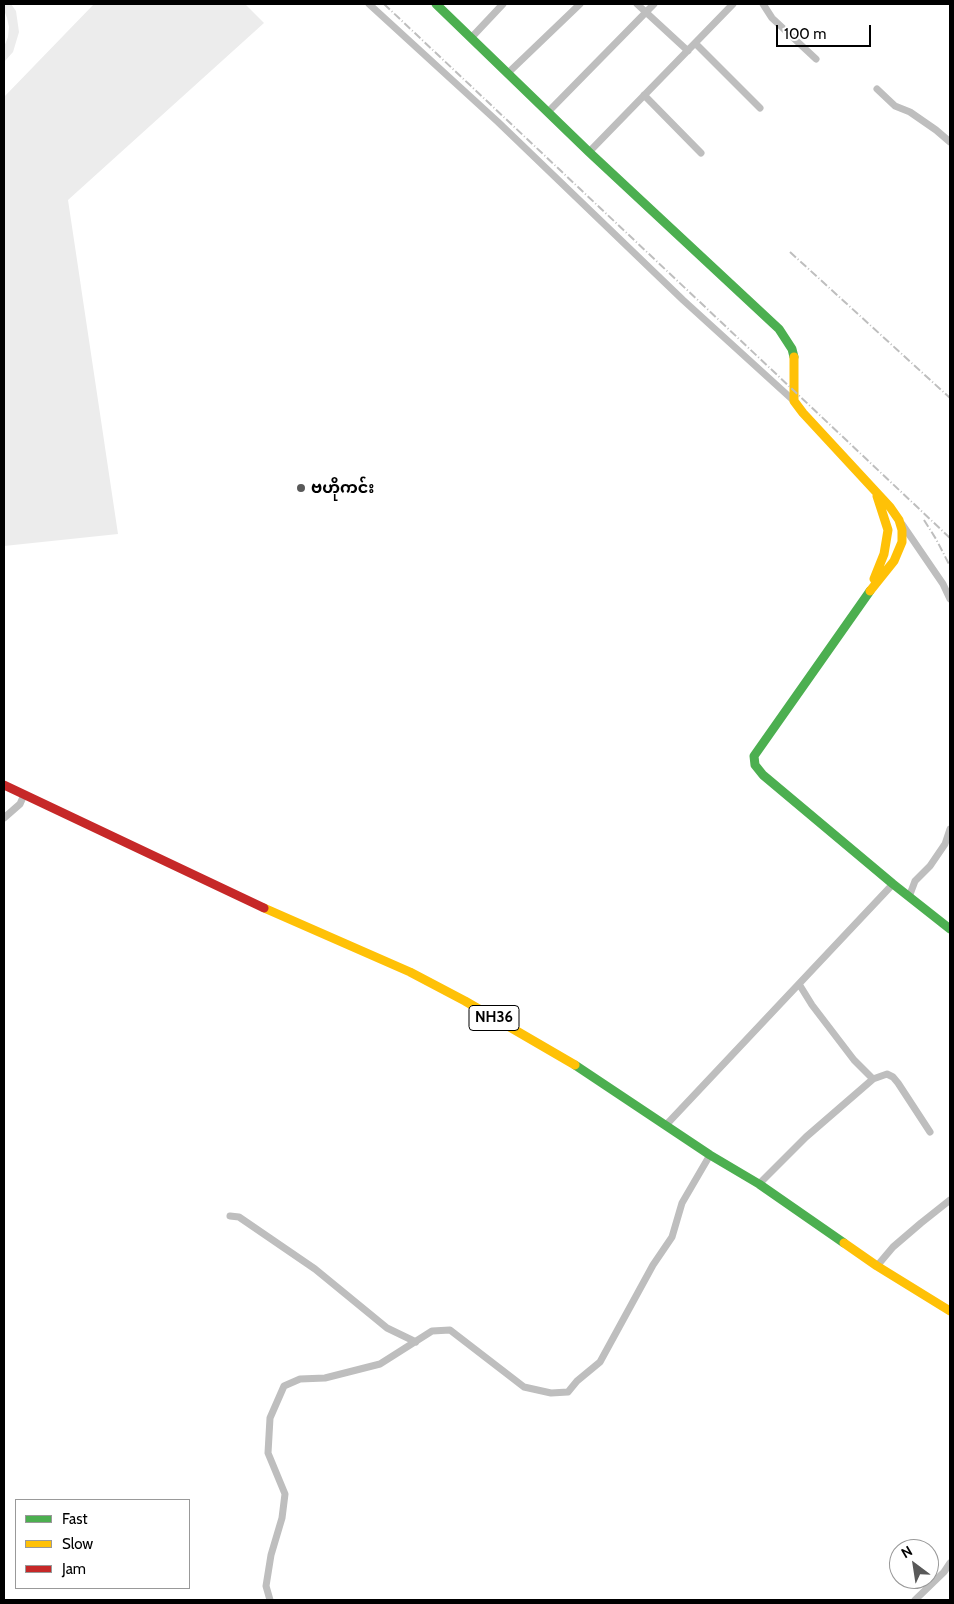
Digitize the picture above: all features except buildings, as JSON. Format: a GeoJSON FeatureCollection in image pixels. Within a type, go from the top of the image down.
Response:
{"type":"FeatureCollection","features":[{"type":"Feature","properties":{"kind":"main road"},"geometry":{"type":"LineString","coordinates":[[437,4],[589,152],[779,329],[792,349],[795,361],[794,401],[876,494],[890,507],[899,520],[902,530],[902,542],[894,561],[866,595],[754,756],[755,765],[763,774],[893,884],[950,929]]}},
{"type":"Feature","properties":{"kind":"main road"},"geometry":{"type":"LineString","coordinates":[[866,595],[879,568],[888,530],[876,494]]}},
{"type":"Feature","properties":{"kind":"main road","name":"NH36"},"geometry":{"type":"LineString","coordinates":[[4,785],[271,911],[410,972],[558,1055],[710,1155],[758,1184],[877,1266],[950,1311]]}},
{"type":"Feature","properties":{"kind":"street"},"geometry":{"type":"LineString","coordinates":[[369,4],[498,122],[683,300],[794,401]]}},
{"type":"Feature","properties":{"kind":"street"},"geometry":{"type":"LineString","coordinates":[[471,38],[503,4]]}},
{"type":"Feature","properties":{"kind":"street"},"geometry":{"type":"LineString","coordinates":[[508,73],[580,4]]}},
{"type":"Feature","properties":{"kind":"street"},"geometry":{"type":"LineString","coordinates":[[637,4],[688,51]]}},
{"type":"Feature","properties":{"kind":"street"},"geometry":{"type":"LineString","coordinates":[[548,112],[654,4]]}},
{"type":"Feature","properties":{"kind":"street"},"geometry":{"type":"LineString","coordinates":[[589,152],[733,4]]}},
{"type":"Feature","properties":{"kind":"street"},"geometry":{"type":"LineString","coordinates":[[763,4],[772,18],[816,59]]}},
{"type":"Feature","properties":{"kind":"street"},"geometry":{"type":"LineString","coordinates":[[695,43],[760,108]]}},
{"type":"Feature","properties":{"kind":"street"},"geometry":{"type":"LineString","coordinates":[[877,89],[895,106],[910,112],[950,142]]}},
{"type":"Feature","properties":{"kind":"street"},"geometry":{"type":"LineString","coordinates":[[644,96],[701,153]]}},
{"type":"Feature","properties":{"kind":"street"},"geometry":{"type":"LineString","coordinates":[[899,520],[943,584],[950,599]]}},
{"type":"Feature","properties":{"kind":"street"},"geometry":{"type":"LineString","coordinates":[[4,818],[20,804],[24,795]]}},
{"type":"Feature","properties":{"kind":"street"},"geometry":{"type":"LineString","coordinates":[[909,897],[916,881],[930,866],[945,844],[950,829]]}},
{"type":"Feature","properties":{"kind":"street"},"geometry":{"type":"LineString","coordinates":[[666,1126],[893,884]]}},
{"type":"Feature","properties":{"kind":"street"},"geometry":{"type":"LineString","coordinates":[[799,984],[812,1006],[854,1060],[873,1079]]}},
{"type":"Feature","properties":{"kind":"street"},"geometry":{"type":"LineString","coordinates":[[758,1184],[806,1137],[873,1079],[886,1074],[893,1077],[930,1132]]}},
{"type":"Feature","properties":{"kind":"street"},"geometry":{"type":"LineString","coordinates":[[270,1600],[266,1586],[271,1555],[282,1518],[286,1494],[268,1453],[270,1418],[284,1386],[300,1379],[325,1378],[380,1364],[432,1331],[450,1330],[524,1387],[551,1393],[568,1392],[577,1381],[600,1362],[653,1265],[672,1237],[682,1203],[710,1155]]}},
{"type":"Feature","properties":{"kind":"street"},"geometry":{"type":"LineString","coordinates":[[877,1266],[894,1247],[950,1200]]}},
{"type":"Feature","properties":{"kind":"street"},"geometry":{"type":"LineString","coordinates":[[230,1216],[239,1217],[315,1269],[386,1328],[416,1342]]}},
{"type":"Feature","properties":{"kind":"street"},"geometry":{"type":"LineString","coordinates":[[915,1600],[944,1572],[950,1563]]}},
{"type":"Feature","properties":{"kind":"shaded area"},"geometry":{"type":"Polygon","coordinates":[[[4,4],[11,4],[16,11],[19,32],[13,52],[4,62],[4,47],[9,27],[4,4]]]}},
{"type":"Feature","properties":{"kind":"shaded area"},"geometry":{"type":"Polygon","coordinates":[[[94,4],[245,4],[264,23],[68,200],[118,534],[4,546],[4,97],[94,4]]]}},
{"type":"Feature","properties":{"kind":"railway"},"geometry":{"type":"LineString","coordinates":[[384,4],[950,538]]}},
{"type":"Feature","properties":{"kind":"railway"},"geometry":{"type":"LineString","coordinates":[[790,252],[950,398]]}},
{"type":"Feature","properties":{"kind":"railway"},"geometry":{"type":"LineString","coordinates":[[924,520],[950,566]]}},
{"type":"Feature","properties":{"kind":"traffic: fast"},"geometry":{"type":"LineString","coordinates":[[436,4],[589,152],[779,329],[792,349],[794,357]]}},
{"type":"Feature","properties":{"kind":"traffic: fast"},"geometry":{"type":"LineString","coordinates":[[870,591],[754,756],[755,765],[763,775],[950,929]]}},
{"type":"Feature","properties":{"kind":"traffic: fast"},"geometry":{"type":"LineString","coordinates":[[575,1065],[710,1155],[759,1184],[844,1243]]}},
{"type":"Feature","properties":{"kind":"traffic: slow"},"geometry":{"type":"LineString","coordinates":[[794,357],[794,401],[890,507],[899,520],[902,530],[902,542],[894,561],[870,591]]}},
{"type":"Feature","properties":{"kind":"traffic: slow"},"geometry":{"type":"LineString","coordinates":[[874,579],[884,554],[888,530],[877,496]]}},
{"type":"Feature","properties":{"kind":"traffic: slow"},"geometry":{"type":"LineString","coordinates":[[264,908],[410,972],[465,1001],[575,1065]]}},
{"type":"Feature","properties":{"kind":"traffic: slow"},"geometry":{"type":"LineString","coordinates":[[844,1243],[877,1266],[950,1311]]}},
{"type":"Feature","properties":{"kind":"traffic: jam"},"geometry":{"type":"LineString","coordinates":[[4,785],[264,908]]}},
{"type":"Feature","properties":{"kind":"place","name":"ဗဟိုကင်း"},"geometry":{"type":"Point","coordinates":[301,488]}}]}
